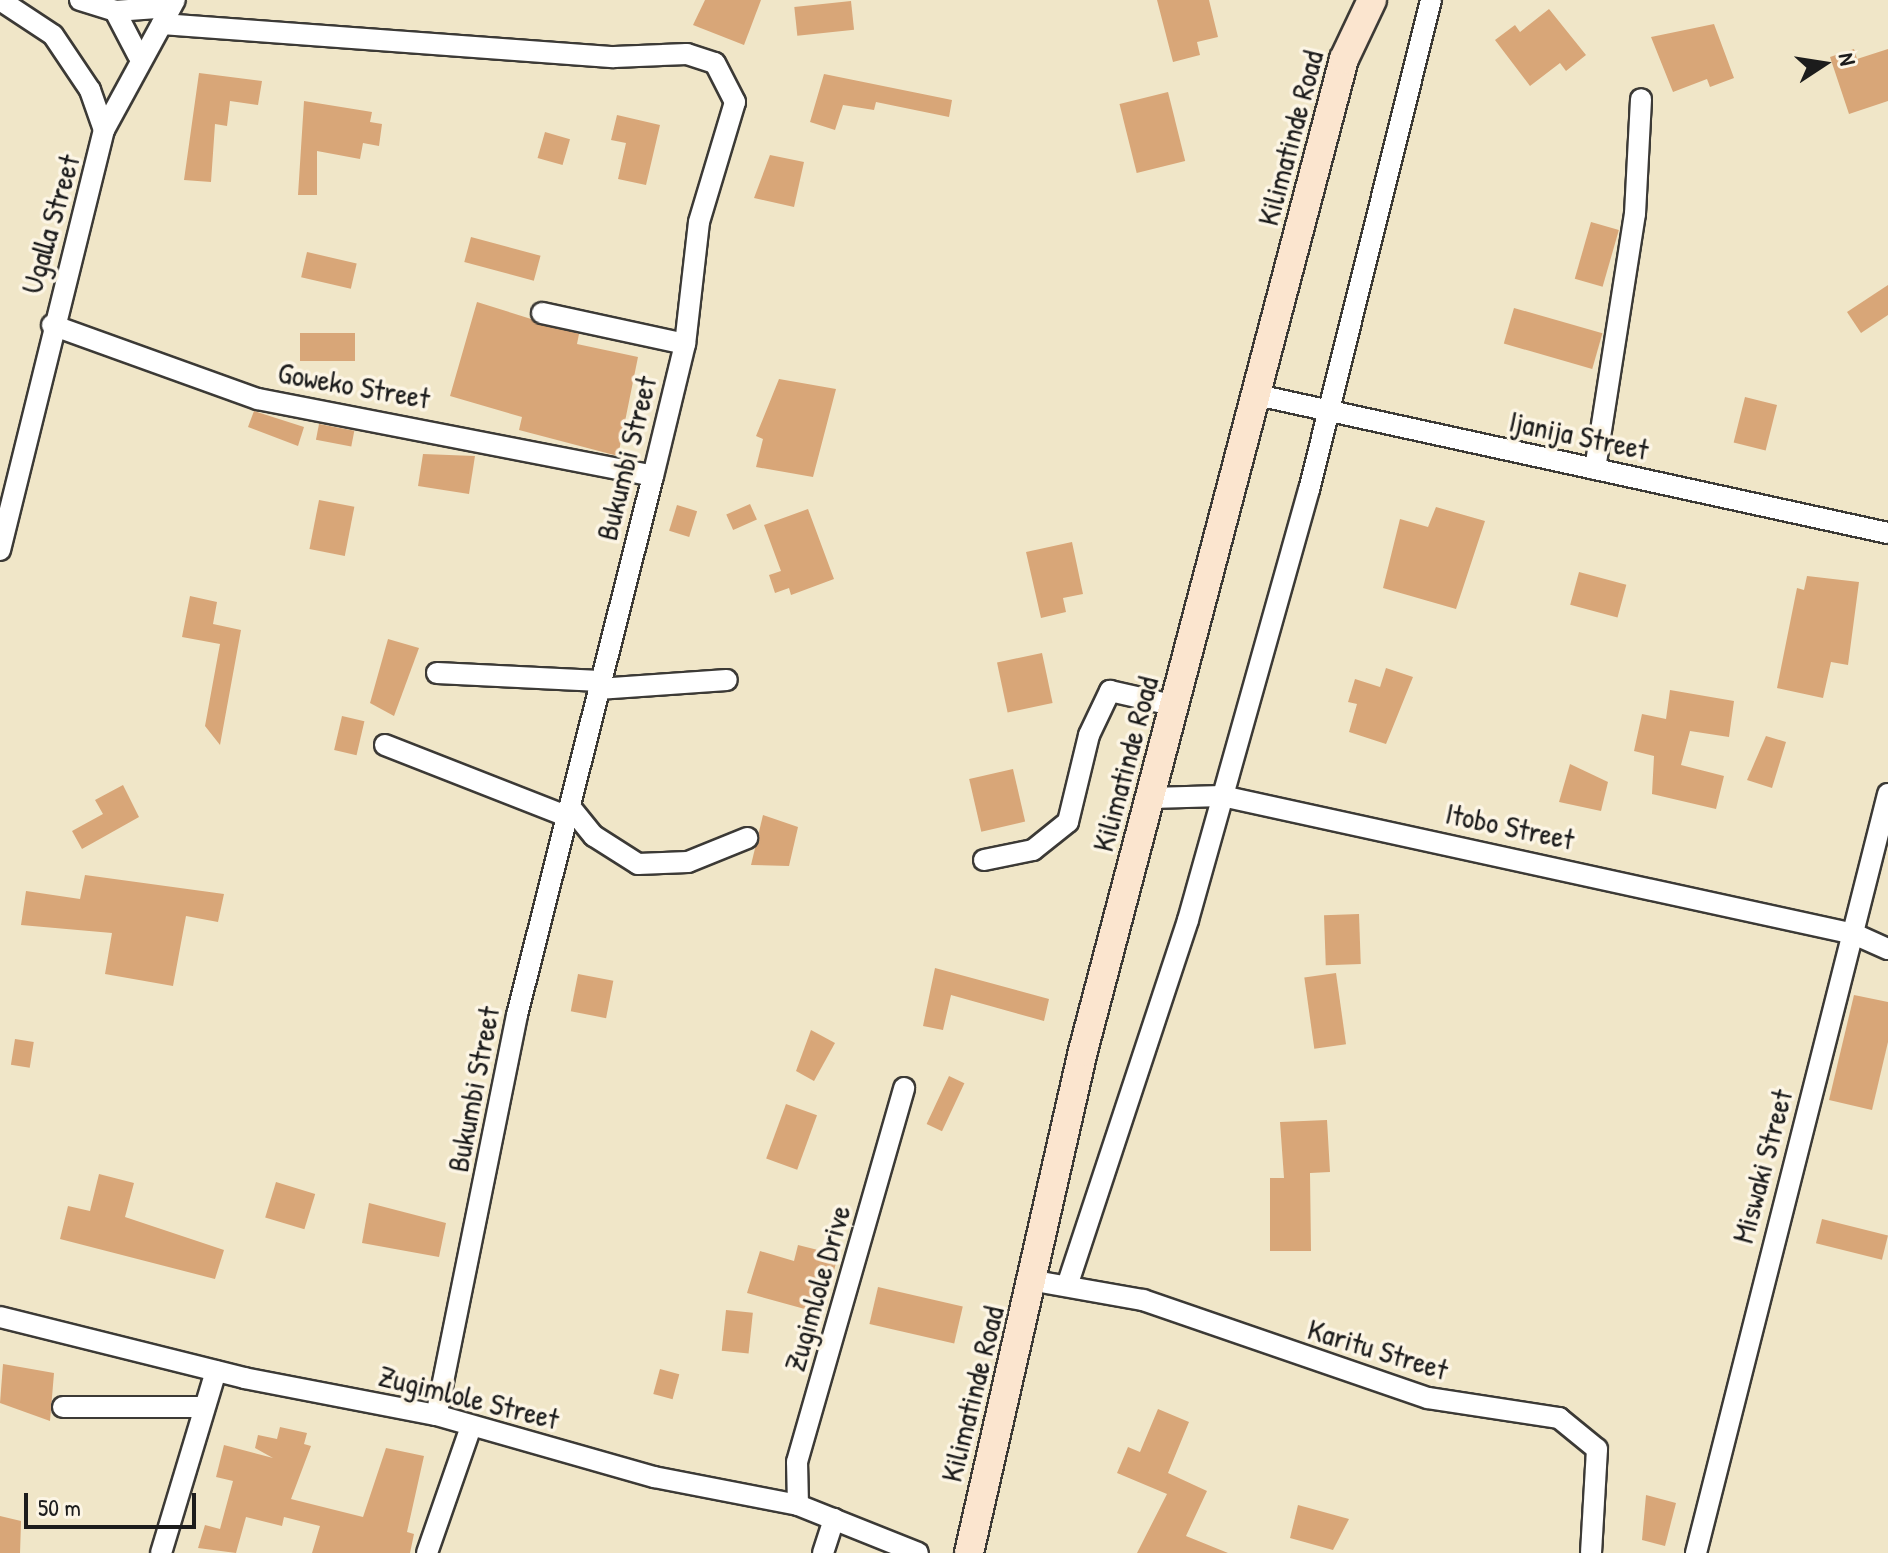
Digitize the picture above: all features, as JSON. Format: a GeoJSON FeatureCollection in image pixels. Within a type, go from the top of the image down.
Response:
{"type":"FeatureCollection","features":[{"type":"Feature","properties":{"kind":"main road","name":"Kilimatinde Road"},"geometry":{"type":"LineString","coordinates":[[969,1553],[1035,1281],[1083,1051],[1344,59],[1372,0]]}},
{"type":"Feature","properties":{"kind":"street","name":"Ugalla Street"},"geometry":{"type":"LineString","coordinates":[[0,0],[53,35],[90,90],[104,130],[52,325],[0,550]]}},
{"type":"Feature","properties":{"kind":"street"},"geometry":{"type":"LineString","coordinates":[[80,0],[115,11],[138,55]]}},
{"type":"Feature","properties":{"kind":"street"},"geometry":{"type":"LineString","coordinates":[[1068,1283],[1222,796],[1431,0]]}},
{"type":"Feature","properties":{"kind":"street"},"geometry":{"type":"LineString","coordinates":[[104,130],[138,55],[169,10]]}},
{"type":"Feature","properties":{"kind":"street","name":"Bukumbi Street"},"geometry":{"type":"LineString","coordinates":[[115,11],[169,10],[614,57],[687,54],[715,63],[735,102],[699,222],[685,344],[517,1015],[436,1415]]}},
{"type":"Feature","properties":{"kind":"street"},"geometry":{"type":"LineString","coordinates":[[1595,469],[1635,214],[1641,99]]}},
{"type":"Feature","properties":{"kind":"street"},"geometry":{"type":"LineString","coordinates":[[542,313],[685,344]]}},
{"type":"Feature","properties":{"kind":"street","name":"Goweko Street"},"geometry":{"type":"LineString","coordinates":[[52,325],[258,399],[653,476]]}},
{"type":"Feature","properties":{"kind":"street","name":"Ijanija Street"},"geometry":{"type":"LineString","coordinates":[[1257,395],[1888,533]]}},
{"type":"Feature","properties":{"kind":"street"},"geometry":{"type":"LineString","coordinates":[[437,673],[599,685],[727,680]]}},
{"type":"Feature","properties":{"kind":"street"},"geometry":{"type":"LineString","coordinates":[[984,860],[1033,850],[1068,822],[1089,735],[1110,691],[1176,706]]}},
{"type":"Feature","properties":{"kind":"street"},"geometry":{"type":"LineString","coordinates":[[385,745],[570,813],[594,836],[638,864],[688,862],[747,838]]}},
{"type":"Feature","properties":{"kind":"street","name":"Miswaki Street"},"geometry":{"type":"LineString","coordinates":[[1696,1553],[1888,794]]}},
{"type":"Feature","properties":{"kind":"street","name":"Itobo Street"},"geometry":{"type":"LineString","coordinates":[[1151,798],[1222,796],[1854,934],[1888,949]]}},
{"type":"Feature","properties":{"kind":"street","name":"Zugimlole Drive"},"geometry":{"type":"LineString","coordinates":[[798,1505],[797,1462],[904,1088]]}},
{"type":"Feature","properties":{"kind":"street","name":"Karitu Street"},"geometry":{"type":"LineString","coordinates":[[1035,1281],[1068,1283],[1143,1300],[1428,1398],[1559,1418],[1597,1449],[1591,1553]]}},
{"type":"Feature","properties":{"kind":"street","name":"Zugimlole Street"},"geometry":{"type":"LineString","coordinates":[[0,1317],[216,1371],[436,1415],[654,1477],[798,1505],[918,1553]]}},
{"type":"Feature","properties":{"kind":"street"},"geometry":{"type":"LineString","coordinates":[[161,1553],[202,1407],[216,1371]]}},
{"type":"Feature","properties":{"kind":"street"},"geometry":{"type":"LineString","coordinates":[[63,1407],[202,1407]]}},
{"type":"Feature","properties":{"kind":"street"},"geometry":{"type":"LineString","coordinates":[[427,1553],[471,1427]]}},
{"type":"Feature","properties":{"kind":"street"},"geometry":{"type":"LineString","coordinates":[[823,1553],[834,1519]]}},
{"type":"Feature","properties":{"kind":"building"},"geometry":{"type":"Polygon","coordinates":[[[705,0],[761,0],[744,45],[693,25],[705,0]]]}},
{"type":"Feature","properties":{"kind":"building"},"geometry":{"type":"Polygon","coordinates":[[[1157,0],[1209,0],[1218,37],[1197,42],[1200,55],[1173,62],[1157,0]]]}},
{"type":"Feature","properties":{"kind":"building"},"geometry":{"type":"Polygon","coordinates":[[[851,1],[854,30],[797,36],[794,7],[851,1]]]}},
{"type":"Feature","properties":{"kind":"building"},"geometry":{"type":"Polygon","coordinates":[[[1549,9],[1586,55],[1566,71],[1560,63],[1530,86],[1495,40],[1515,25],[1520,32],[1549,9]]]}},
{"type":"Feature","properties":{"kind":"building"},"geometry":{"type":"Polygon","coordinates":[[[1714,24],[1734,78],[1710,87],[1707,79],[1673,92],[1651,37],[1714,24]]]}},
{"type":"Feature","properties":{"kind":"building"},"geometry":{"type":"Polygon","coordinates":[[[1854,49],[1857,59],[1888,49],[1888,101],[1849,114],[1830,57],[1854,49]]]}},
{"type":"Feature","properties":{"kind":"building"},"geometry":{"type":"Polygon","coordinates":[[[199,73],[262,81],[258,105],[230,101],[227,126],[215,124],[211,182],[184,180],[199,73]]]}},
{"type":"Feature","properties":{"kind":"building"},"geometry":{"type":"Polygon","coordinates":[[[824,74],[952,100],[949,117],[876,102],[874,110],[843,105],[835,130],[810,122],[824,74]]]}},
{"type":"Feature","properties":{"kind":"building"},"geometry":{"type":"Polygon","coordinates":[[[1168,92],[1185,161],[1137,173],[1119,104],[1168,92]]]}},
{"type":"Feature","properties":{"kind":"building"},"geometry":{"type":"Polygon","coordinates":[[[304,101],[372,112],[370,122],[382,124],[379,146],[363,143],[360,159],[317,151],[317,195],[298,195],[304,101]]]}},
{"type":"Feature","properties":{"kind":"building"},"geometry":{"type":"Polygon","coordinates":[[[617,115],[660,125],[646,185],[618,179],[626,143],[611,140],[617,115]]]}},
{"type":"Feature","properties":{"kind":"building"},"geometry":{"type":"Polygon","coordinates":[[[545,132],[570,139],[563,165],[538,158],[545,132]]]}},
{"type":"Feature","properties":{"kind":"building"},"geometry":{"type":"Polygon","coordinates":[[[770,155],[804,162],[794,207],[754,198],[770,155]]]}},
{"type":"Feature","properties":{"kind":"building"},"geometry":{"type":"Polygon","coordinates":[[[1591,222],[1619,230],[1603,287],[1575,279],[1591,222]]]}},
{"type":"Feature","properties":{"kind":"building"},"geometry":{"type":"Polygon","coordinates":[[[471,237],[541,256],[534,281],[464,262],[471,237]]]}},
{"type":"Feature","properties":{"kind":"building"},"geometry":{"type":"Polygon","coordinates":[[[307,252],[357,263],[351,289],[301,277],[307,252]]]}},
{"type":"Feature","properties":{"kind":"building"},"geometry":{"type":"Polygon","coordinates":[[[1888,285],[1888,315],[1861,333],[1847,312],[1888,285]]]}},
{"type":"Feature","properties":{"kind":"building"},"geometry":{"type":"Polygon","coordinates":[[[477,302],[579,334],[577,344],[638,357],[618,456],[519,430],[522,417],[450,396],[477,302]]]}},
{"type":"Feature","properties":{"kind":"building"},"geometry":{"type":"Polygon","coordinates":[[[1514,308],[1602,333],[1592,369],[1504,344],[1514,308]]]}},
{"type":"Feature","properties":{"kind":"building"},"geometry":{"type":"Polygon","coordinates":[[[300,333],[355,333],[355,361],[300,361],[300,333]]]}},
{"type":"Feature","properties":{"kind":"building"},"geometry":{"type":"Polygon","coordinates":[[[779,379],[836,389],[813,477],[756,467],[763,439],[756,436],[779,379]]]}},
{"type":"Feature","properties":{"kind":"building"},"geometry":{"type":"Polygon","coordinates":[[[1745,397],[1777,405],[1766,451],[1734,443],[1745,397]]]}},
{"type":"Feature","properties":{"kind":"building"},"geometry":{"type":"Polygon","coordinates":[[[254,411],[304,427],[298,446],[248,427],[254,411]]]}},
{"type":"Feature","properties":{"kind":"building"},"geometry":{"type":"Polygon","coordinates":[[[319,424],[354,431],[351,447],[316,440],[319,424]]]}},
{"type":"Feature","properties":{"kind":"building"},"geometry":{"type":"Polygon","coordinates":[[[423,454],[475,456],[469,494],[418,486],[423,454]]]}},
{"type":"Feature","properties":{"kind":"building"},"geometry":{"type":"Polygon","coordinates":[[[319,500],[354,507],[345,556],[309,549],[319,500]]]}},
{"type":"Feature","properties":{"kind":"building"},"geometry":{"type":"Polygon","coordinates":[[[750,504],[757,520],[733,530],[726,515],[750,504]]]}},
{"type":"Feature","properties":{"kind":"building"},"geometry":{"type":"Polygon","coordinates":[[[677,505],[697,511],[689,537],[669,531],[677,505]]]}},
{"type":"Feature","properties":{"kind":"building"},"geometry":{"type":"Polygon","coordinates":[[[1436,507],[1485,521],[1456,609],[1383,588],[1400,519],[1428,527],[1436,507]]]}},
{"type":"Feature","properties":{"kind":"building"},"geometry":{"type":"Polygon","coordinates":[[[808,509],[834,579],[791,595],[789,588],[775,593],[769,575],[781,571],[764,525],[808,509]]]}},
{"type":"Feature","properties":{"kind":"building"},"geometry":{"type":"Polygon","coordinates":[[[1072,542],[1083,594],[1063,598],[1066,612],[1041,618],[1026,552],[1072,542]]]}},
{"type":"Feature","properties":{"kind":"building"},"geometry":{"type":"Polygon","coordinates":[[[1579,572],[1626,585],[1618,618],[1570,605],[1579,572]]]}},
{"type":"Feature","properties":{"kind":"building"},"geometry":{"type":"Polygon","coordinates":[[[1807,576],[1859,582],[1848,665],[1831,662],[1823,698],[1777,688],[1797,588],[1804,590],[1807,576]]]}},
{"type":"Feature","properties":{"kind":"building"},"geometry":{"type":"Polygon","coordinates":[[[190,596],[217,602],[213,624],[241,630],[220,745],[205,726],[220,644],[182,637],[190,596]]]}},
{"type":"Feature","properties":{"kind":"building"},"geometry":{"type":"Polygon","coordinates":[[[388,639],[419,648],[394,716],[370,703],[388,639]]]}},
{"type":"Feature","properties":{"kind":"building"},"geometry":{"type":"Polygon","coordinates":[[[1042,653],[1053,703],[1008,712],[997,663],[1042,653]]]}},
{"type":"Feature","properties":{"kind":"building"},"geometry":{"type":"Polygon","coordinates":[[[1386,668],[1413,677],[1386,744],[1349,732],[1357,704],[1348,702],[1355,679],[1380,687],[1386,668]]]}},
{"type":"Feature","properties":{"kind":"building"},"geometry":{"type":"Polygon","coordinates":[[[1670,690],[1734,701],[1729,737],[1690,731],[1681,765],[1724,776],[1716,809],[1652,794],[1654,756],[1634,751],[1642,714],[1666,719],[1670,690]]]}},
{"type":"Feature","properties":{"kind":"building"},"geometry":{"type":"Polygon","coordinates":[[[342,716],[364,721],[357,755],[334,750],[342,716]]]}},
{"type":"Feature","properties":{"kind":"building"},"geometry":{"type":"Polygon","coordinates":[[[1766,736],[1786,742],[1772,788],[1747,780],[1766,736]]]}},
{"type":"Feature","properties":{"kind":"building"},"geometry":{"type":"Polygon","coordinates":[[[1570,764],[1608,782],[1601,811],[1559,802],[1570,764]]]}},
{"type":"Feature","properties":{"kind":"building"},"geometry":{"type":"Polygon","coordinates":[[[1013,769],[1025,822],[981,832],[969,779],[1013,769]]]}},
{"type":"Feature","properties":{"kind":"building"},"geometry":{"type":"Polygon","coordinates":[[[123,785],[139,817],[82,849],[72,831],[103,814],[95,800],[123,785]]]}},
{"type":"Feature","properties":{"kind":"building"},"geometry":{"type":"Polygon","coordinates":[[[763,815],[798,827],[789,866],[751,865],[763,815]]]}},
{"type":"Feature","properties":{"kind":"building"},"geometry":{"type":"Polygon","coordinates":[[[85,875],[224,894],[218,922],[186,916],[173,986],[105,974],[112,933],[21,925],[26,891],[80,899],[85,875]]]}},
{"type":"Feature","properties":{"kind":"building"},"geometry":{"type":"Polygon","coordinates":[[[1359,914],[1361,964],[1326,965],[1324,915],[1359,914]]]}},
{"type":"Feature","properties":{"kind":"building"},"geometry":{"type":"Polygon","coordinates":[[[935,968],[1049,999],[1044,1021],[951,995],[943,1030],[923,1026],[935,968]]]}},
{"type":"Feature","properties":{"kind":"building"},"geometry":{"type":"Polygon","coordinates":[[[1336,973],[1346,1044],[1314,1049],[1304,977],[1336,973]]]}},
{"type":"Feature","properties":{"kind":"building"},"geometry":{"type":"Polygon","coordinates":[[[578,974],[613,981],[606,1018],[571,1011],[578,974]]]}},
{"type":"Feature","properties":{"kind":"building"},"geometry":{"type":"Polygon","coordinates":[[[1854,995],[1888,1002],[1888,1042],[1872,1110],[1829,1100],[1854,995]]]}},
{"type":"Feature","properties":{"kind":"building"},"geometry":{"type":"Polygon","coordinates":[[[811,1030],[835,1043],[814,1081],[796,1071],[811,1030]]]}},
{"type":"Feature","properties":{"kind":"building"},"geometry":{"type":"Polygon","coordinates":[[[15,1039],[34,1042],[30,1068],[11,1065],[15,1039]]]}},
{"type":"Feature","properties":{"kind":"building"},"geometry":{"type":"Polygon","coordinates":[[[949,1076],[964,1083],[942,1131],[927,1124],[949,1076]]]}},
{"type":"Feature","properties":{"kind":"building"},"geometry":{"type":"Polygon","coordinates":[[[786,1104],[817,1115],[797,1170],[766,1159],[786,1104]]]}},
{"type":"Feature","properties":{"kind":"building"},"geometry":{"type":"Polygon","coordinates":[[[1327,1120],[1330,1172],[1310,1173],[1311,1251],[1270,1251],[1270,1178],[1284,1178],[1280,1122],[1327,1120]]]}},
{"type":"Feature","properties":{"kind":"building"},"geometry":{"type":"Polygon","coordinates":[[[99,1174],[134,1183],[125,1217],[224,1250],[215,1279],[60,1239],[68,1206],[90,1211],[99,1174]]]}},
{"type":"Feature","properties":{"kind":"building"},"geometry":{"type":"Polygon","coordinates":[[[276,1182],[315,1194],[304,1229],[265,1217],[276,1182]]]}},
{"type":"Feature","properties":{"kind":"building"},"geometry":{"type":"Polygon","coordinates":[[[369,1203],[446,1223],[439,1257],[362,1243],[369,1203]]]}},
{"type":"Feature","properties":{"kind":"building"},"geometry":{"type":"Polygon","coordinates":[[[1822,1219],[1888,1235],[1882,1260],[1816,1243],[1822,1219]]]}},
{"type":"Feature","properties":{"kind":"building"},"geometry":{"type":"Polygon","coordinates":[[[798,1245],[838,1255],[823,1314],[747,1293],[760,1251],[794,1261],[798,1245]]]}},
{"type":"Feature","properties":{"kind":"building"},"geometry":{"type":"Polygon","coordinates":[[[878,1287],[963,1307],[954,1344],[869,1324],[878,1287]]]}},
{"type":"Feature","properties":{"kind":"building"},"geometry":{"type":"Polygon","coordinates":[[[726,1310],[753,1313],[749,1354],[722,1351],[726,1310]]]}},
{"type":"Feature","properties":{"kind":"building"},"geometry":{"type":"Polygon","coordinates":[[[3,1364],[54,1373],[50,1421],[0,1403],[3,1364]]]}},
{"type":"Feature","properties":{"kind":"building"},"geometry":{"type":"Polygon","coordinates":[[[660,1369],[679,1374],[673,1399],[653,1394],[660,1369]]]}},
{"type":"Feature","properties":{"kind":"building"},"geometry":{"type":"Polygon","coordinates":[[[1158,1409],[1189,1422],[1168,1473],[1207,1491],[1186,1536],[1228,1553],[1137,1553],[1167,1494],[1117,1473],[1128,1447],[1140,1452],[1158,1409]]]}},
{"type":"Feature","properties":{"kind":"building"},"geometry":{"type":"Polygon","coordinates":[[[280,1427],[307,1433],[304,1444],[311,1446],[291,1499],[363,1517],[386,1448],[424,1456],[407,1532],[414,1534],[410,1553],[312,1553],[320,1526],[284,1517],[282,1526],[246,1517],[236,1553],[198,1548],[205,1525],[220,1529],[233,1481],[216,1477],[224,1445],[273,1458],[255,1448],[258,1435],[277,1439],[280,1427]]]}},
{"type":"Feature","properties":{"kind":"building"},"geometry":{"type":"Polygon","coordinates":[[[1646,1495],[1676,1503],[1665,1546],[1642,1540],[1646,1495]]]}},
{"type":"Feature","properties":{"kind":"building"},"geometry":{"type":"Polygon","coordinates":[[[1298,1505],[1349,1519],[1333,1550],[1290,1538],[1298,1505]]]}},
{"type":"Feature","properties":{"kind":"building"},"geometry":{"type":"Polygon","coordinates":[[[0,1516],[21,1521],[20,1553],[0,1553],[0,1516]]]}}]}
